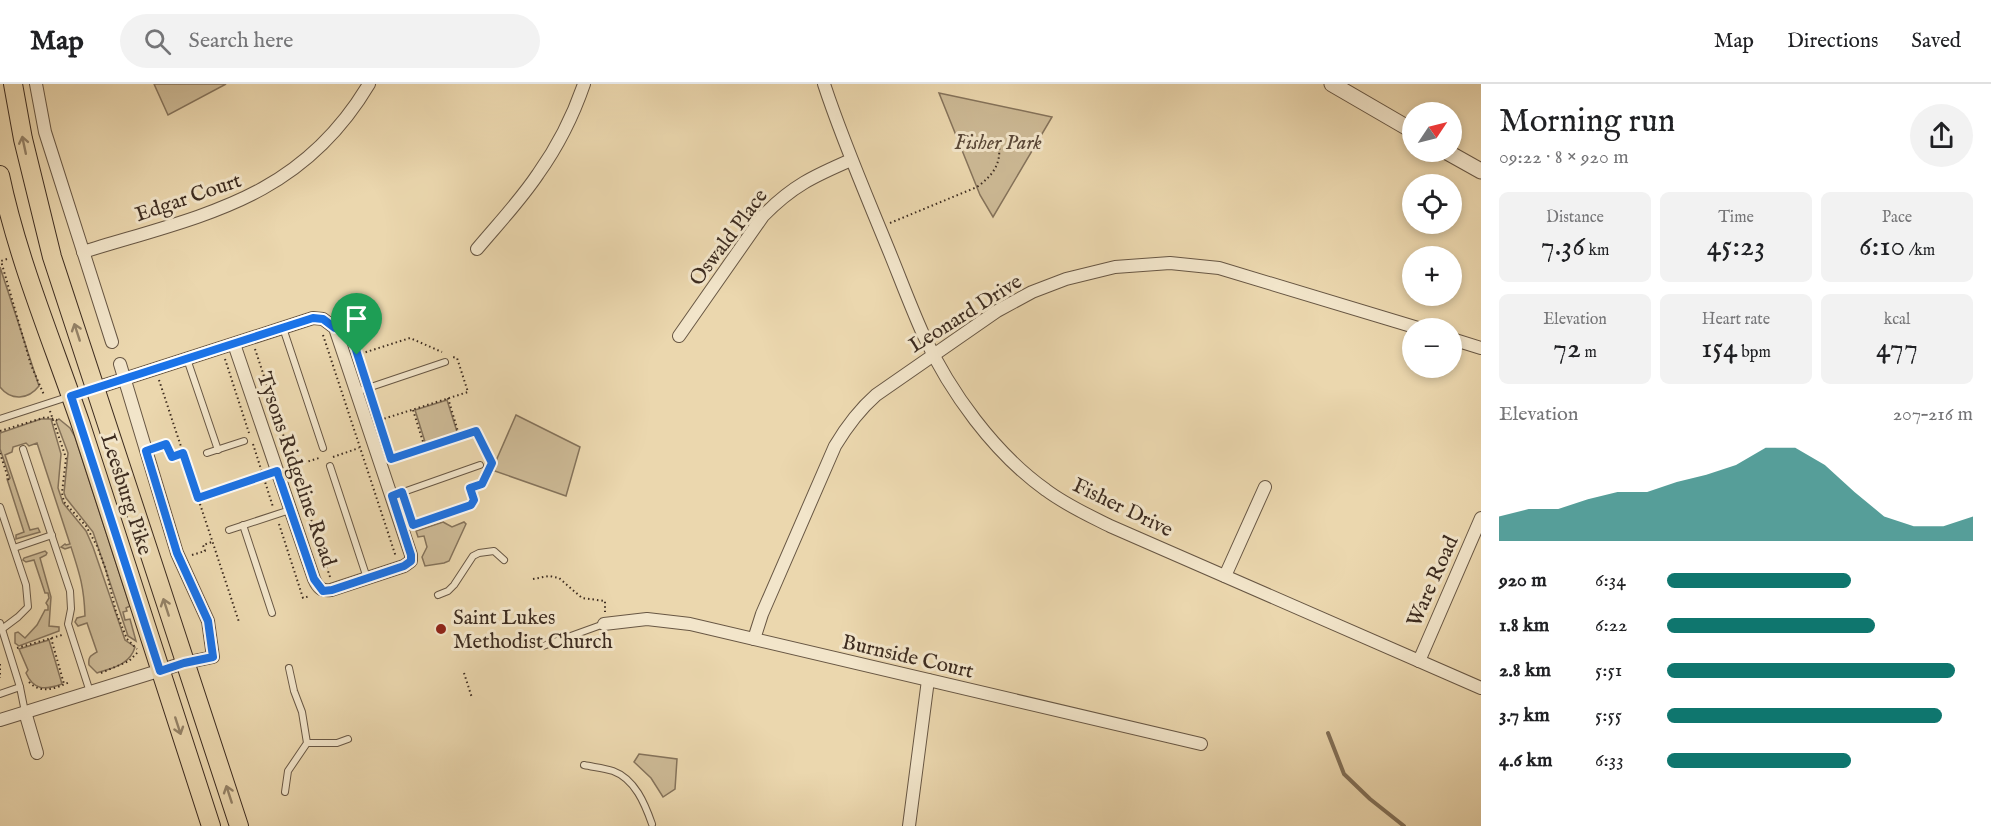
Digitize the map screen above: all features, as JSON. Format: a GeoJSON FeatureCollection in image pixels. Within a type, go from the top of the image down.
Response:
{"type":"FeatureCollection","features":[{"type":"Feature","properties":{"kind":"main road","name":"Leesburg Pike"},"geometry":{"type":"LineString","coordinates":[[13,84],[43,224],[96,388],[172,667],[211,826]]}},
{"type":"Feature","properties":{"kind":"main road","name":"Leesburg Pike"},"geometry":{"type":"LineString","coordinates":[[0,175],[6,227],[172,667],[239,826]]}},
{"type":"Feature","properties":{"kind":"street"},"geometry":{"type":"LineString","coordinates":[[36,84],[45,132],[112,342]]}},
{"type":"Feature","properties":{"kind":"street","name":"Edgar Court"},"geometry":{"type":"LineString","coordinates":[[83,252],[219,210],[279,180],[319,148],[343,122],[369,84]]}},
{"type":"Feature","properties":{"kind":"street"},"geometry":{"type":"LineString","coordinates":[[477,249],[538,176],[566,126],[584,84]]}},
{"type":"Feature","properties":{"kind":"street","name":"Fisher Drive"},"geometry":{"type":"LineString","coordinates":[[824,84],[852,160],[923,334],[952,385],[993,442],[1020,469],[1047,491],[1075,509],[1110,526],[1481,688]]}},
{"type":"Feature","properties":{"kind":"street"},"geometry":{"type":"LineString","coordinates":[[1332,84],[1402,125]]}},
{"type":"Feature","properties":{"kind":"street","name":"Oswald Place"},"geometry":{"type":"LineString","coordinates":[[679,336],[763,216],[780,198],[798,184],[852,160]]}},
{"type":"Feature","properties":{"kind":"street"},"geometry":{"type":"LineString","coordinates":[[1462,160],[1481,171]]}},
{"type":"Feature","properties":{"kind":"street","name":"Leonard Drive"},"geometry":{"type":"LineString","coordinates":[[754,639],[762,614],[835,446],[860,409],[876,395],[997,311],[1032,292],[1092,271],[1170,263],[1219,268],[1402,323]]}},
{"type":"Feature","properties":{"kind":"street"},"geometry":{"type":"LineString","coordinates":[[96,388],[187,359],[236,349],[283,328],[313,318],[323,319],[335,328]]}},
{"type":"Feature","properties":{"kind":"street","name":"Tysons Ridgeline Road"},"geometry":{"type":"LineString","coordinates":[[236,349],[290,510],[320,588],[332,590],[404,566],[411,561],[397,494],[356,392],[335,328]]}},
{"type":"Feature","properties":{"kind":"street"},"geometry":{"type":"LineString","coordinates":[[1462,342],[1481,348]]}},
{"type":"Feature","properties":{"kind":"street","name":"Leesburg Pike"},"geometry":{"type":"LineString","coordinates":[[120,364],[177,553],[208,621],[213,657],[172,667]]}},
{"type":"Feature","properties":{"kind":"street"},"geometry":{"type":"LineString","coordinates":[[1225,576],[1265,487]]}},
{"type":"Feature","properties":{"kind":"street","name":"Ware Road"},"geometry":{"type":"LineString","coordinates":[[1419,661],[1481,518]]}},
{"type":"Feature","properties":{"kind":"street","name":"Burnside Court"},"geometry":{"type":"LineString","coordinates":[[604,624],[647,619],[690,624],[1201,744]]}},
{"type":"Feature","properties":{"kind":"street"},"geometry":{"type":"LineString","coordinates":[[0,720],[172,667]]}},
{"type":"Feature","properties":{"kind":"street"},"geometry":{"type":"LineString","coordinates":[[909,826],[928,680]]}},
{"type":"Feature","properties":{"kind":"street"},"geometry":{"type":"LineString","coordinates":[[25,712],[37,753]]}},
{"type":"Feature","properties":{"kind":"lane"},"geometry":{"type":"LineString","coordinates":[[283,328],[323,448]]}},
{"type":"Feature","properties":{"kind":"lane"},"geometry":{"type":"LineString","coordinates":[[187,359],[218,450]]}},
{"type":"Feature","properties":{"kind":"lane"},"geometry":{"type":"LineString","coordinates":[[356,392],[445,362]]}},
{"type":"Feature","properties":{"kind":"lane"},"geometry":{"type":"LineString","coordinates":[[0,419],[96,388]]}},
{"type":"Feature","properties":{"kind":"lane"},"geometry":{"type":"LineString","coordinates":[[207,453],[244,441]]}},
{"type":"Feature","properties":{"kind":"lane"},"geometry":{"type":"LineString","coordinates":[[23,449],[70,591],[71,609],[68,624],[90,692]]}},
{"type":"Feature","properties":{"kind":"lane"},"geometry":{"type":"LineString","coordinates":[[397,494],[480,465]]}},
{"type":"Feature","properties":{"kind":"lane"},"geometry":{"type":"LineString","coordinates":[[330,466],[367,578]]}},
{"type":"Feature","properties":{"kind":"lane"},"geometry":{"type":"LineString","coordinates":[[0,507],[26,585],[28,607],[18,617],[1,626],[20,687],[25,712]]}},
{"type":"Feature","properties":{"kind":"lane"},"geometry":{"type":"LineString","coordinates":[[229,530],[290,510]]}},
{"type":"Feature","properties":{"kind":"lane"},"geometry":{"type":"LineString","coordinates":[[243,525],[272,613]]}},
{"type":"Feature","properties":{"kind":"lane"},"geometry":{"type":"LineString","coordinates":[[14,548],[52,535]]}},
{"type":"Feature","properties":{"kind":"lane"},"geometry":{"type":"LineString","coordinates":[[438,595],[448,591],[454,585],[473,556],[494,551],[504,560]]}},
{"type":"Feature","properties":{"kind":"lane"},"geometry":{"type":"LineString","coordinates":[[543,646],[604,624]]}},
{"type":"Feature","properties":{"kind":"lane"},"geometry":{"type":"LineString","coordinates":[[285,792],[288,771],[307,743],[302,712],[289,668]]}},
{"type":"Feature","properties":{"kind":"lane"},"geometry":{"type":"LineString","coordinates":[[0,694],[20,687]]}},
{"type":"Feature","properties":{"kind":"lane"},"geometry":{"type":"LineString","coordinates":[[307,743],[337,743],[348,739]]}},
{"type":"Feature","properties":{"kind":"lane"},"geometry":{"type":"LineString","coordinates":[[584,765],[614,771],[633,785],[645,803],[652,824]]}},
{"type":"Feature","properties":{"kind":"path"},"geometry":{"type":"LineString","coordinates":[[879,227],[909,217],[920,210],[977,187],[996,169],[1000,158],[999,146]]}},
{"type":"Feature","properties":{"kind":"path"},"geometry":{"type":"LineString","coordinates":[[7,259],[1,261],[31,365],[40,384]]}},
{"type":"Feature","properties":{"kind":"path"},"geometry":{"type":"LineString","coordinates":[[322,334],[335,328]]}},
{"type":"Feature","properties":{"kind":"path"},"geometry":{"type":"LineString","coordinates":[[320,329],[396,557]]}},
{"type":"Feature","properties":{"kind":"path"},"geometry":{"type":"LineString","coordinates":[[249,434],[225,359],[236,349],[255,349],[330,579],[303,598],[253,444]]}},
{"type":"Feature","properties":{"kind":"path"},"geometry":{"type":"LineString","coordinates":[[159,380],[239,622]]}},
{"type":"Feature","properties":{"kind":"path"},"geometry":{"type":"LineString","coordinates":[[448,398],[460,436]]}},
{"type":"Feature","properties":{"kind":"path"},"geometry":{"type":"LineString","coordinates":[[413,409],[425,448]]}},
{"type":"Feature","properties":{"kind":"path"},"geometry":{"type":"LineString","coordinates":[[0,431],[45,417],[57,420]]}},
{"type":"Feature","properties":{"kind":"path"},"geometry":{"type":"LineString","coordinates":[[52,419],[66,458],[62,493],[64,502],[86,526],[97,546],[123,630],[127,639],[139,651]]}},
{"type":"Feature","properties":{"kind":"path"},"geometry":{"type":"LineString","coordinates":[[378,420],[381,428]]}},
{"type":"Feature","properties":{"kind":"path"},"geometry":{"type":"LineString","coordinates":[[389,452],[391,459],[476,431],[492,463],[482,484],[470,488],[473,503],[413,525],[397,494]]}},
{"type":"Feature","properties":{"kind":"path"},"geometry":{"type":"LineString","coordinates":[[146,451],[166,444],[172,457],[183,453]]}},
{"type":"Feature","properties":{"kind":"path"},"geometry":{"type":"LineString","coordinates":[[0,453],[9,481]]}},
{"type":"Feature","properties":{"kind":"path"},"geometry":{"type":"LineString","coordinates":[[198,498],[277,471]]}},
{"type":"Feature","properties":{"kind":"path"},"geometry":{"type":"LineString","coordinates":[[533,579],[549,576],[559,578],[582,598],[605,601],[604,624]]}},
{"type":"Feature","properties":{"kind":"path"},"geometry":{"type":"LineString","coordinates":[[19,653],[17,648],[52,638],[64,685]]}},
{"type":"Feature","properties":{"kind":"path"},"geometry":{"type":"LineString","coordinates":[[101,673],[129,661],[139,651],[140,644]]}},
{"type":"Feature","properties":{"kind":"path"},"geometry":{"type":"LineString","coordinates":[[0,664],[0,678]]}},
{"type":"Feature","properties":{"kind":"path"},"geometry":{"type":"LineString","coordinates":[[464,673],[472,698]]}},
{"type":"Feature","properties":{"kind":"path"},"geometry":{"type":"LineString","coordinates":[[26,676],[29,683],[39,690],[46,691],[70,682]]}},
{"type":"Feature","properties":{"kind":"green space"},"geometry":{"type":"Polygon","coordinates":[[[154,84],[226,84],[168,115],[154,84]]]}},
{"type":"Feature","properties":{"kind":"green space","name":"Fisher Park"},"geometry":{"type":"Polygon","coordinates":[[[939,93],[1052,117],[993,217],[980,195],[939,93]]]}},
{"type":"Feature","properties":{"kind":"green space"},"geometry":{"type":"Polygon","coordinates":[[[0,267],[39,386],[30,394],[20,397],[9,395],[0,387],[0,267]]]}},
{"type":"Feature","properties":{"kind":"green space"},"geometry":{"type":"Polygon","coordinates":[[[447,400],[458,435],[426,445],[415,410],[447,400]]]}},
{"type":"Feature","properties":{"kind":"green space"},"geometry":{"type":"Polygon","coordinates":[[[516,415],[580,447],[566,496],[492,470],[516,415]]]}},
{"type":"Feature","properties":{"kind":"green space"},"geometry":{"type":"Polygon","coordinates":[[[41,419],[51,419],[61,454],[58,488],[63,503],[86,531],[125,640],[135,647],[125,662],[97,673],[89,665],[90,657],[97,652],[87,623],[78,626],[75,622],[77,618],[85,616],[81,581],[71,547],[65,549],[61,547],[70,544],[37,443],[29,446],[26,443],[13,447],[12,452],[5,455],[30,530],[38,528],[40,532],[16,539],[16,535],[24,532],[7,479],[10,478],[0,449],[0,433],[41,419]]]}},
{"type":"Feature","properties":{"kind":"green space"},"geometry":{"type":"Polygon","coordinates":[[[59,419],[70,428],[75,437],[130,606],[126,608],[127,611],[123,612],[125,620],[130,619],[136,641],[128,636],[93,532],[64,493],[68,453],[56,421],[59,419]]]}},
{"type":"Feature","properties":{"kind":"green space"},"geometry":{"type":"Polygon","coordinates":[[[443,522],[452,527],[464,522],[466,524],[449,561],[425,566],[422,557],[427,547],[424,536],[418,537],[416,531],[443,522]]]}},
{"type":"Feature","properties":{"kind":"green space"},"geometry":{"type":"Polygon","coordinates":[[[45,551],[46,555],[40,558],[51,597],[49,626],[59,627],[59,631],[19,646],[15,643],[15,633],[18,632],[25,638],[37,625],[45,610],[48,610],[46,603],[49,598],[48,593],[45,593],[34,560],[26,562],[23,560],[45,551]]]}},
{"type":"Feature","properties":{"kind":"green space"},"geometry":{"type":"Polygon","coordinates":[[[49,640],[62,684],[41,688],[29,679],[26,673],[28,670],[19,649],[49,640]]]}},
{"type":"Feature","properties":{"kind":"green space"},"geometry":{"type":"Polygon","coordinates":[[[639,754],[677,759],[675,789],[663,797],[651,778],[634,762],[639,754]]]}},
{"type":"Feature","properties":{"kind":"waterway"},"geometry":{"type":"LineString","coordinates":[[1328,733],[1344,774],[1370,799],[1404,826]]}},
{"type":"Feature","properties":{"kind":"place","name":"Saint Lukes Methodist Church"},"geometry":{"type":"Point","coordinates":[441,629]}},
{"type":"Feature","properties":{"kind":"route"},"geometry":{"type":"LineString","coordinates":[[313,318],[323,319],[335,328],[348,325],[357,355],[391,459],[476,431],[492,463],[482,484],[470,488],[473,503],[413,525],[402,492],[392,496],[411,561],[404,566],[323,591],[314,579],[277,471],[198,498],[183,453],[172,457],[166,444],[146,451],[177,553],[208,621],[213,657],[160,671],[71,396],[313,318]]}}]}
